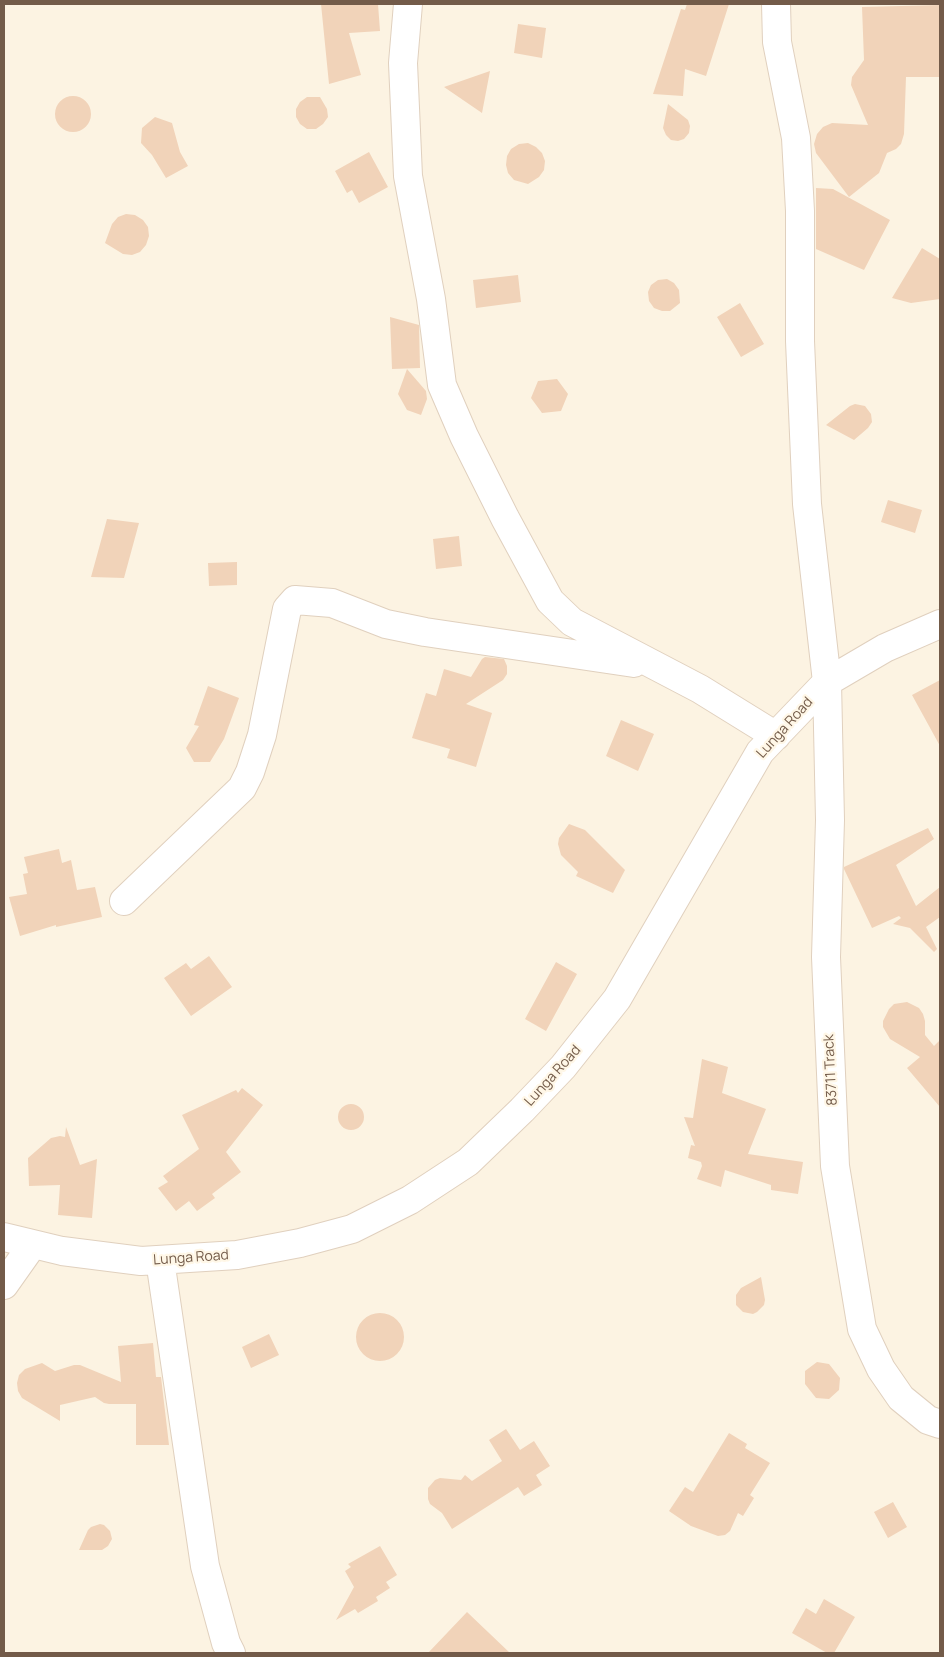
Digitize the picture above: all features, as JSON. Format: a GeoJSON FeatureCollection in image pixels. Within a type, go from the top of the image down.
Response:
{"type":"FeatureCollection","features":[{"type":"Feature","properties":{"kind":"street"},"geometry":{"type":"LineString","coordinates":[[408,4],[403,63],[408,176],[431,299],[442,385],[464,436],[505,518],[550,601],[572,622],[700,689],[776,736]]}},
{"type":"Feature","properties":{"kind":"street","name":"83711 Track"},"geometry":{"type":"LineString","coordinates":[[776,4],[777,42],[796,138],[800,211],[800,341],[807,504],[827,682],[830,820],[826,957],[835,1166],[862,1329],[881,1369],[901,1398],[928,1420],[940,1424]]}},
{"type":"Feature","properties":{"kind":"street"},"geometry":{"type":"LineString","coordinates":[[124,901],[242,788],[250,772],[262,735],[287,609],[295,600],[332,603],[386,624],[424,632],[655,666]]}},
{"type":"Feature","properties":{"kind":"street","name":"Lunga Road"},"geometry":{"type":"LineString","coordinates":[[4,1237],[62,1251],[141,1261],[237,1255],[300,1243],[352,1229],[410,1200],[468,1162],[522,1110],[563,1067],[617,999],[760,752],[827,682],[885,648],[940,624]]}},
{"type":"Feature","properties":{"kind":"street"},"geometry":{"type":"LineString","coordinates":[[4,1285],[33,1244]]}},
{"type":"Feature","properties":{"kind":"street"},"geometry":{"type":"LineString","coordinates":[[160,1260],[205,1566],[226,1642],[231,1653]]}},
{"type":"Feature","properties":{"kind":"building"},"geometry":{"type":"Polygon","coordinates":[[[321,4],[378,4],[380,31],[349,33],[361,75],[329,84],[321,4]]]}},
{"type":"Feature","properties":{"kind":"building"},"geometry":{"type":"Polygon","coordinates":[[[687,4],[729,4],[706,76],[685,69],[683,96],[653,94],[681,9],[685,10],[687,4]]]}},
{"type":"Feature","properties":{"kind":"building"},"geometry":{"type":"Polygon","coordinates":[[[940,5],[940,77],[906,77],[904,134],[901,144],[896,149],[887,153],[879,173],[849,197],[816,153],[814,144],[817,134],[823,127],[832,123],[868,125],[851,85],[852,77],[864,60],[862,7],[940,5]]]}},
{"type":"Feature","properties":{"kind":"building"},"geometry":{"type":"Polygon","coordinates":[[[518,24],[546,28],[542,58],[514,53],[518,24]]]}},
{"type":"Feature","properties":{"kind":"building"},"geometry":{"type":"Polygon","coordinates":[[[490,71],[482,113],[444,87],[490,71]]]}},
{"type":"Feature","properties":{"kind":"building"},"geometry":{"type":"Polygon","coordinates":[[[73,96],[80,97],[86,101],[90,107],[90,121],[86,127],[80,131],[73,132],[66,131],[60,127],[56,121],[55,114],[56,107],[60,101],[66,97],[73,96]]]}},
{"type":"Feature","properties":{"kind":"building"},"geometry":{"type":"Polygon","coordinates":[[[307,97],[320,97],[327,109],[328,117],[316,129],[307,129],[300,124],[296,117],[296,109],[300,102],[307,97]]]}},
{"type":"Feature","properties":{"kind":"building"},"geometry":{"type":"Polygon","coordinates":[[[668,104],[688,120],[690,126],[689,133],[684,139],[678,141],[671,140],[666,135],[663,128],[668,104]]]}},
{"type":"Feature","properties":{"kind":"building"},"geometry":{"type":"Polygon","coordinates":[[[155,117],[172,123],[180,152],[188,166],[166,178],[152,155],[141,143],[142,128],[155,117]]]}},
{"type":"Feature","properties":{"kind":"building"},"geometry":{"type":"Polygon","coordinates":[[[528,143],[542,153],[545,161],[544,170],[539,177],[528,184],[514,180],[508,173],[506,165],[507,156],[511,149],[519,144],[528,143]]]}},
{"type":"Feature","properties":{"kind":"building"},"geometry":{"type":"Polygon","coordinates":[[[369,152],[388,187],[359,203],[352,190],[347,193],[335,171],[369,152]]]}},
{"type":"Feature","properties":{"kind":"building"},"geometry":{"type":"Polygon","coordinates":[[[816,188],[833,189],[890,220],[864,270],[816,249],[816,188]]]}},
{"type":"Feature","properties":{"kind":"building"},"geometry":{"type":"Polygon","coordinates":[[[126,214],[135,215],[143,220],[148,227],[149,236],[146,245],[140,252],[132,255],[123,254],[105,243],[112,224],[118,217],[126,214]]]}},
{"type":"Feature","properties":{"kind":"building"},"geometry":{"type":"Polygon","coordinates":[[[922,248],[940,259],[940,299],[911,303],[892,298],[922,248]]]}},
{"type":"Feature","properties":{"kind":"building"},"geometry":{"type":"Polygon","coordinates":[[[518,275],[521,302],[476,308],[473,280],[518,275]]]}},
{"type":"Feature","properties":{"kind":"building"},"geometry":{"type":"Polygon","coordinates":[[[667,279],[674,283],[679,290],[680,303],[670,311],[662,311],[654,308],[649,301],[648,292],[651,285],[658,280],[667,279]]]}},
{"type":"Feature","properties":{"kind":"building"},"geometry":{"type":"Polygon","coordinates":[[[740,303],[764,344],[741,357],[717,317],[740,303]]]}},
{"type":"Feature","properties":{"kind":"building"},"geometry":{"type":"Polygon","coordinates":[[[390,317],[419,325],[420,368],[392,369],[390,317]]]}},
{"type":"Feature","properties":{"kind":"building"},"geometry":{"type":"Polygon","coordinates":[[[407,369],[426,391],[427,399],[421,415],[407,410],[398,394],[407,369]]]}},
{"type":"Feature","properties":{"kind":"building"},"geometry":{"type":"Polygon","coordinates":[[[557,379],[568,394],[561,411],[542,413],[531,398],[538,381],[557,379]]]}},
{"type":"Feature","properties":{"kind":"building"},"geometry":{"type":"Polygon","coordinates":[[[855,404],[865,406],[871,414],[872,422],[854,440],[826,425],[855,404]]]}},
{"type":"Feature","properties":{"kind":"building"},"geometry":{"type":"Polygon","coordinates":[[[888,500],[922,510],[915,533],[881,522],[888,500]]]}},
{"type":"Feature","properties":{"kind":"building"},"geometry":{"type":"Polygon","coordinates":[[[107,519],[139,523],[124,578],[91,577],[107,519]]]}},
{"type":"Feature","properties":{"kind":"building"},"geometry":{"type":"Polygon","coordinates":[[[459,536],[462,566],[436,569],[433,539],[459,536]]]}},
{"type":"Feature","properties":{"kind":"building"},"geometry":{"type":"Polygon","coordinates":[[[237,562],[237,585],[209,586],[208,563],[237,562]]]}},
{"type":"Feature","properties":{"kind":"building"},"geometry":{"type":"Polygon","coordinates":[[[485,657],[504,659],[507,666],[507,674],[503,680],[466,704],[492,713],[476,767],[447,758],[450,749],[412,738],[426,693],[436,696],[444,669],[471,677],[485,657]]]}},
{"type":"Feature","properties":{"kind":"building"},"geometry":{"type":"Polygon","coordinates":[[[940,680],[940,746],[912,695],[940,680]]]}},
{"type":"Feature","properties":{"kind":"building"},"geometry":{"type":"Polygon","coordinates":[[[208,686],[239,698],[224,739],[210,762],[194,762],[186,748],[199,726],[194,725],[208,686]]]}},
{"type":"Feature","properties":{"kind":"building"},"geometry":{"type":"Polygon","coordinates":[[[621,720],[654,734],[638,771],[606,756],[621,720]]]}},
{"type":"Feature","properties":{"kind":"building"},"geometry":{"type":"Polygon","coordinates":[[[569,824],[585,830],[625,870],[613,893],[576,876],[578,872],[561,855],[558,844],[559,838],[569,824]]]}},
{"type":"Feature","properties":{"kind":"building"},"geometry":{"type":"Polygon","coordinates":[[[928,828],[934,839],[896,865],[916,906],[940,887],[940,917],[926,927],[937,949],[934,952],[910,928],[893,924],[901,918],[899,916],[872,928],[844,869],[844,867],[928,828]]]}},
{"type":"Feature","properties":{"kind":"building"},"geometry":{"type":"Polygon","coordinates":[[[59,849],[62,863],[71,860],[77,890],[95,887],[102,917],[56,927],[56,925],[20,936],[9,897],[27,894],[23,874],[28,873],[24,857],[59,849]]]}},
{"type":"Feature","properties":{"kind":"building"},"geometry":{"type":"Polygon","coordinates":[[[209,956],[232,987],[191,1016],[164,978],[186,963],[191,969],[209,956]]]}},
{"type":"Feature","properties":{"kind":"building"},"geometry":{"type":"Polygon","coordinates":[[[556,962],[577,974],[546,1031],[525,1019],[556,962]]]}},
{"type":"Feature","properties":{"kind":"building"},"geometry":{"type":"Polygon","coordinates":[[[907,1002],[919,1008],[923,1014],[925,1035],[934,1046],[940,1040],[940,1107],[907,1068],[920,1057],[890,1039],[883,1027],[883,1021],[889,1009],[894,1004],[907,1002]]]}},
{"type":"Feature","properties":{"kind":"building"},"geometry":{"type":"Polygon","coordinates":[[[702,1059],[728,1067],[722,1093],[766,1109],[748,1154],[803,1162],[798,1194],[771,1190],[771,1185],[725,1170],[721,1187],[697,1179],[702,1166],[701,1162],[688,1158],[691,1145],[695,1146],[684,1117],[693,1118],[702,1059]]]}},
{"type":"Feature","properties":{"kind":"building"},"geometry":{"type":"Polygon","coordinates":[[[242,1088],[263,1105],[226,1152],[241,1172],[212,1194],[215,1198],[197,1211],[189,1201],[176,1211],[158,1188],[168,1182],[163,1176],[199,1149],[182,1115],[236,1090],[238,1093],[242,1088]]]}},
{"type":"Feature","properties":{"kind":"building"},"geometry":{"type":"Polygon","coordinates":[[[351,1104],[360,1108],[364,1117],[360,1126],[351,1130],[342,1126],[338,1117],[342,1108],[351,1104]]]}},
{"type":"Feature","properties":{"kind":"building"},"geometry":{"type":"Polygon","coordinates":[[[66,1127],[80,1165],[97,1159],[92,1218],[58,1215],[60,1185],[29,1186],[28,1158],[51,1138],[65,1137],[66,1127]]]}},
{"type":"Feature","properties":{"kind":"building"},"geometry":{"type":"Polygon","coordinates":[[[761,1277],[765,1300],[764,1305],[753,1314],[743,1312],[736,1305],[736,1295],[741,1288],[761,1277]]]}},
{"type":"Feature","properties":{"kind":"building"},"geometry":{"type":"Polygon","coordinates":[[[380,1313],[389,1315],[397,1320],[402,1328],[404,1337],[402,1346],[397,1354],[389,1359],[380,1361],[371,1359],[363,1354],[358,1346],[356,1337],[358,1328],[363,1320],[371,1315],[380,1313]]]}},
{"type":"Feature","properties":{"kind":"building"},"geometry":{"type":"Polygon","coordinates":[[[269,1334],[279,1355],[251,1368],[242,1347],[269,1334]]]}},
{"type":"Feature","properties":{"kind":"building"},"geometry":{"type":"Polygon","coordinates":[[[153,1343],[156,1377],[161,1377],[169,1445],[136,1445],[136,1404],[109,1404],[95,1397],[60,1405],[60,1421],[22,1398],[18,1391],[19,1375],[25,1369],[42,1363],[55,1371],[80,1365],[121,1382],[118,1346],[153,1343]]]}},
{"type":"Feature","properties":{"kind":"building"},"geometry":{"type":"Polygon","coordinates":[[[817,1362],[829,1364],[840,1378],[839,1390],[829,1399],[816,1398],[805,1384],[805,1371],[817,1362]]]}},
{"type":"Feature","properties":{"kind":"building"},"geometry":{"type":"Polygon","coordinates":[[[506,1429],[520,1450],[534,1441],[550,1466],[536,1475],[542,1485],[524,1496],[518,1487],[452,1529],[442,1513],[430,1504],[428,1488],[435,1480],[440,1478],[461,1480],[465,1475],[472,1481],[502,1461],[489,1440],[506,1429]]]}},
{"type":"Feature","properties":{"kind":"building"},"geometry":{"type":"Polygon","coordinates":[[[729,1433],[747,1444],[745,1448],[770,1463],[750,1495],[754,1498],[743,1516],[738,1513],[730,1531],[725,1535],[718,1536],[691,1526],[669,1511],[685,1487],[693,1492],[729,1433]]]}},
{"type":"Feature","properties":{"kind":"building"},"geometry":{"type":"Polygon","coordinates":[[[893,1502],[907,1527],[888,1538],[874,1512],[893,1502]]]}},
{"type":"Feature","properties":{"kind":"building"},"geometry":{"type":"Polygon","coordinates":[[[100,1524],[110,1531],[112,1539],[108,1546],[102,1550],[79,1550],[88,1530],[100,1524]]]}},
{"type":"Feature","properties":{"kind":"building"},"geometry":{"type":"Polygon","coordinates":[[[380,1546],[397,1575],[386,1582],[390,1588],[376,1597],[378,1601],[358,1613],[355,1609],[336,1620],[354,1587],[345,1571],[351,1567],[348,1564],[380,1546]]]}},
{"type":"Feature","properties":{"kind":"building"},"geometry":{"type":"Polygon","coordinates":[[[824,1599],[855,1617],[834,1653],[827,1653],[792,1633],[806,1608],[816,1614],[824,1599]]]}},
{"type":"Feature","properties":{"kind":"building"},"geometry":{"type":"Polygon","coordinates":[[[467,1612],[510,1653],[428,1653],[467,1612]]]}}]}
